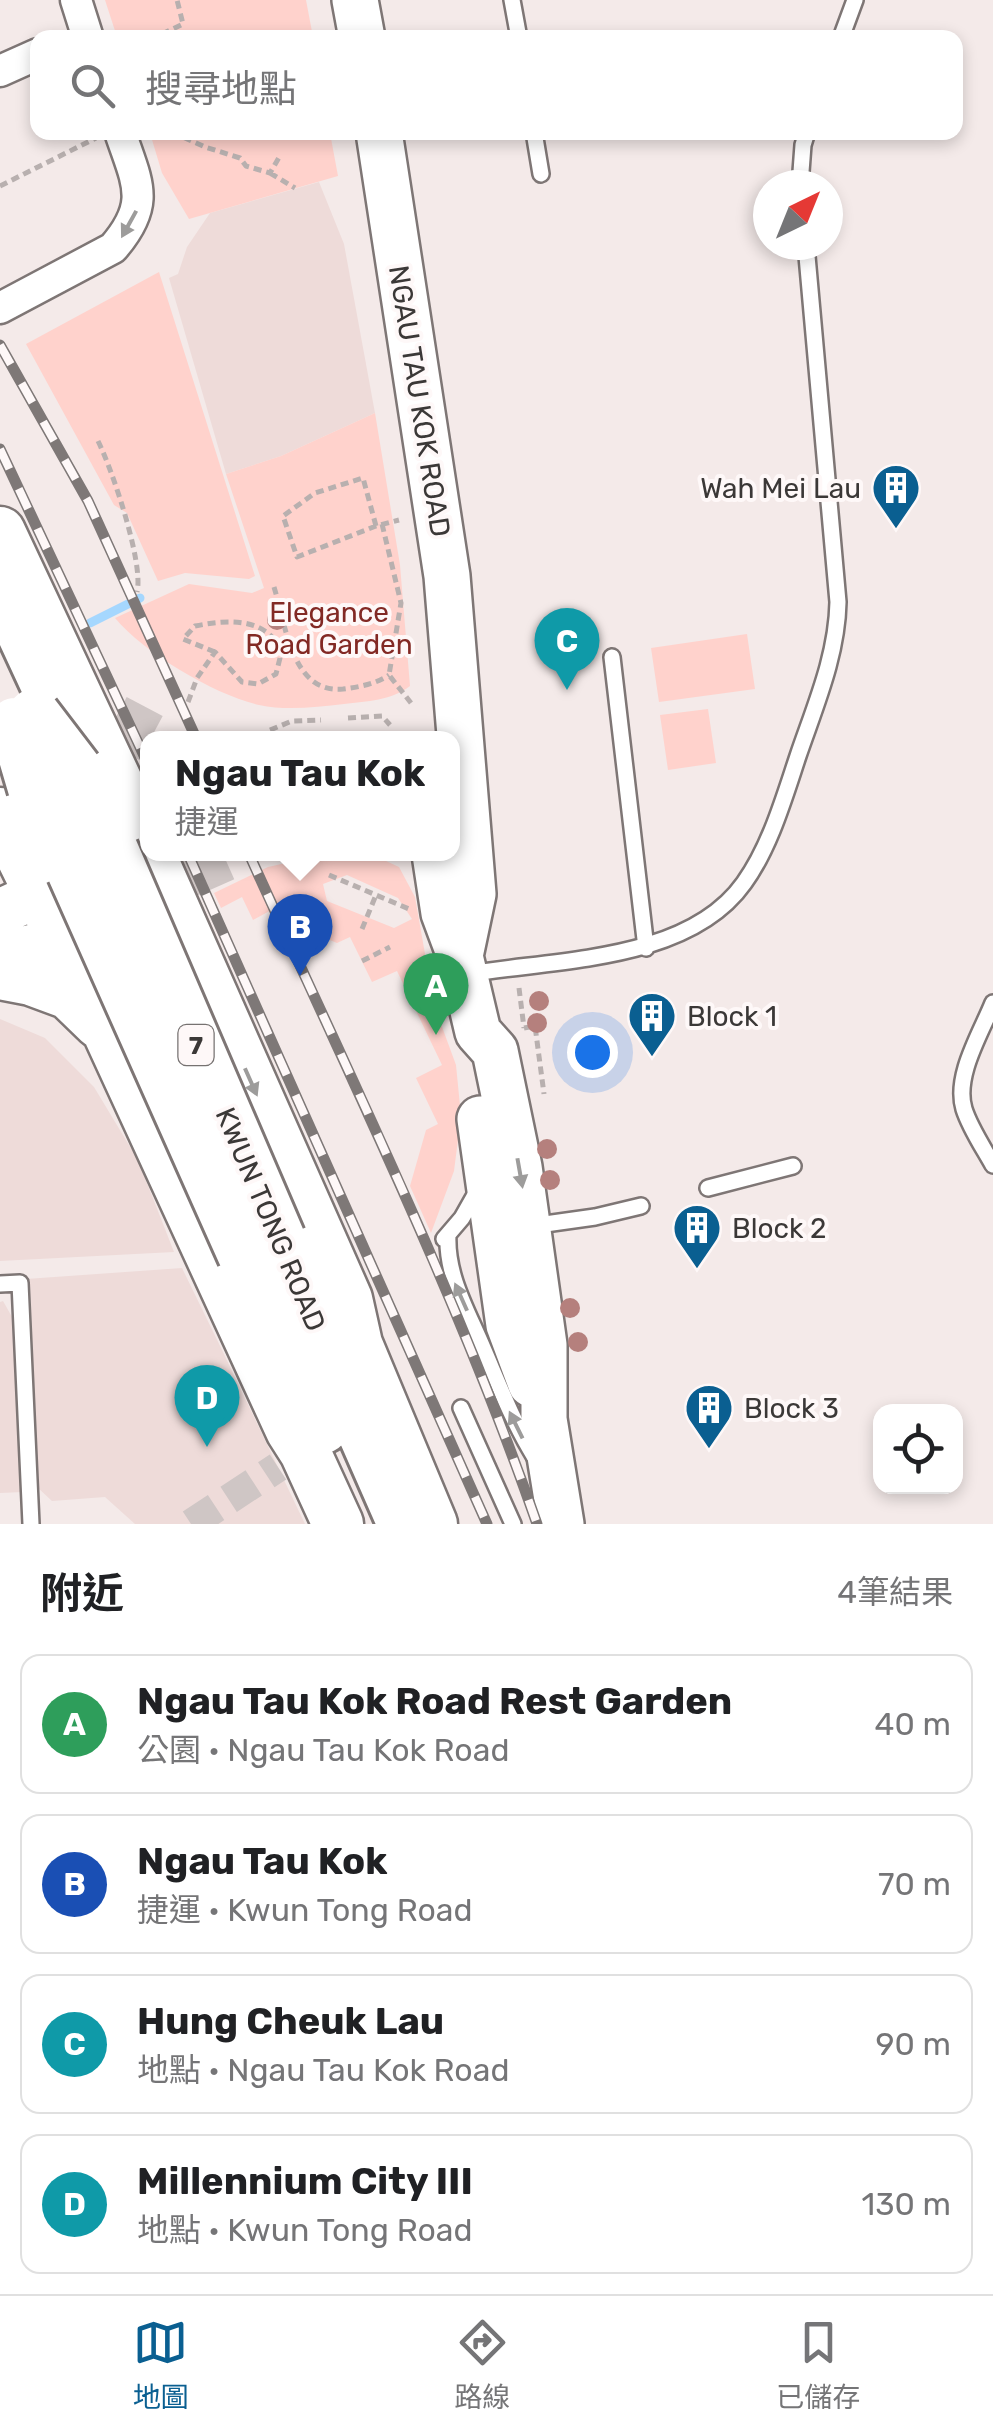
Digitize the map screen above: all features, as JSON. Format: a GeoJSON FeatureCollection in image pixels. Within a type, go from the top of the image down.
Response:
{"type":"FeatureCollection","features":[{"type":"Feature","properties":{"kind":"highway","name":"KWUN TONG ROAD"},"geometry":{"type":"LineString","coordinates":[[0,583],[56,704],[28,785],[367,1524]]}},
{"type":"Feature","properties":{"kind":"highway"},"geometry":{"type":"LineString","coordinates":[[24,638],[34,715],[28,785]]}},
{"type":"Feature","properties":{"kind":"highway"},"geometry":{"type":"LineString","coordinates":[[0,693],[15,724],[28,785]]}},
{"type":"Feature","properties":{"kind":"highway","name":"KWUN TONG ROAD"},"geometry":{"type":"LineString","coordinates":[[0,738],[28,785],[404,1524]]}},
{"type":"Feature","properties":{"kind":"main road"},"geometry":{"type":"LineString","coordinates":[[355,0],[361,30]]}},
{"type":"Feature","properties":{"kind":"main road","name":"NGAU TAU KOK ROAD"},"geometry":{"type":"LineString","coordinates":[[380,140],[447,576],[455,731]]}},
{"type":"Feature","properties":{"kind":"main road","name":"KWUN TONG ROAD"},"geometry":{"type":"LineString","coordinates":[[0,532],[24,638],[71,680],[140,824]]}},
{"type":"Feature","properties":{"kind":"main road"},"geometry":{"type":"LineString","coordinates":[[24,638],[115,719]]}},
{"type":"Feature","properties":{"kind":"main road","name":"NGAU TAU KOK ROAD"},"geometry":{"type":"LineString","coordinates":[[422,721],[435,722],[452,671]]}},
{"type":"Feature","properties":{"kind":"main road"},"geometry":{"type":"LineString","coordinates":[[28,785],[11,776],[36,776],[56,766],[66,752],[71,680]]}},
{"type":"Feature","properties":{"kind":"main road","name":"KWUN TONG ROAD"},"geometry":{"type":"LineString","coordinates":[[28,785],[20,903],[63,940],[107,1030],[284,1448],[304,1452],[338,1524]]}},
{"type":"Feature","properties":{"kind":"main road"},"geometry":{"type":"LineString","coordinates":[[20,903],[151,861]]}},
{"type":"Feature","properties":{"kind":"main road"},"geometry":{"type":"LineString","coordinates":[[0,955],[63,940],[155,861]]}},
{"type":"Feature","properties":{"kind":"main road","name":"KWUN TONG ROAD"},"geometry":{"type":"LineString","coordinates":[[158,861],[347,1299],[357,1344],[432,1524]]}},
{"type":"Feature","properties":{"kind":"main road","name":"NGAU TAU KOK ROAD"},"geometry":{"type":"LineString","coordinates":[[460,861],[472,894],[463,966],[478,1032],[495,1052],[513,1228],[509,1325],[544,1418],[558,1507]]}},
{"type":"Feature","properties":{"kind":"main road"},"geometry":{"type":"LineString","coordinates":[[0,974],[69,994],[107,1030],[116,1004],[133,984],[155,976],[180,980],[212,993]]}},
{"type":"Feature","properties":{"kind":"main road","name":"NGAU TAU KOK ROAD"},"geometry":{"type":"LineString","coordinates":[[478,1032],[470,1054],[488,1166],[513,1228]]}},
{"type":"Feature","properties":{"kind":"street"},"geometry":{"type":"LineString","coordinates":[[76,0],[82,30]]}},
{"type":"Feature","properties":{"kind":"street"},"geometry":{"type":"LineString","coordinates":[[0,71],[30,58]]}},
{"type":"Feature","properties":{"kind":"street"},"geometry":{"type":"LineString","coordinates":[[0,308],[113,248],[124,236],[137,214],[138,187],[113,140]]}},
{"type":"Feature","properties":{"kind":"lane"},"geometry":{"type":"LineString","coordinates":[[512,0],[518,30]]}},
{"type":"Feature","properties":{"kind":"lane"},"geometry":{"type":"LineString","coordinates":[[844,30],[855,0]]}},
{"type":"Feature","properties":{"kind":"lane"},"geometry":{"type":"LineString","coordinates":[[535,140],[541,174]]}},
{"type":"Feature","properties":{"kind":"lane"},"geometry":{"type":"LineString","coordinates":[[801,170],[804,140]]}},
{"type":"Feature","properties":{"kind":"lane"},"geometry":{"type":"LineString","coordinates":[[463,966],[646,948],[680,935],[698,923],[742,887],[757,863],[793,772],[837,630],[838,602],[807,260]]}},
{"type":"Feature","properties":{"kind":"lane"},"geometry":{"type":"LineString","coordinates":[[612,657],[646,948]]}},
{"type":"Feature","properties":{"kind":"lane"},"geometry":{"type":"LineString","coordinates":[[993,1004],[966,1070],[962,1094],[968,1120],[993,1165]]}},
{"type":"Feature","properties":{"kind":"lane"},"geometry":{"type":"LineString","coordinates":[[488,1166],[473,1201],[444,1240],[455,1283],[517,1429],[558,1507]]}},
{"type":"Feature","properties":{"kind":"lane"},"geometry":{"type":"LineString","coordinates":[[708,1188],[793,1166]]}},
{"type":"Feature","properties":{"kind":"lane"},"geometry":{"type":"LineString","coordinates":[[513,1228],[641,1206]]}},
{"type":"Feature","properties":{"kind":"lane"},"geometry":{"type":"LineString","coordinates":[[0,1284],[20,1283],[32,1524]]}},
{"type":"Feature","properties":{"kind":"lane"},"geometry":{"type":"LineString","coordinates":[[462,1408],[513,1524]]}},
{"type":"Feature","properties":{"kind":"path"},"geometry":{"type":"LineString","coordinates":[[171,30],[184,24],[177,0]]}},
{"type":"Feature","properties":{"kind":"path"},"geometry":{"type":"LineString","coordinates":[[0,186],[97,140]]}},
{"type":"Feature","properties":{"kind":"path"},"geometry":{"type":"LineString","coordinates":[[188,140],[240,158],[246,166],[270,172],[296,188]]}},
{"type":"Feature","properties":{"kind":"path"},"geometry":{"type":"LineString","coordinates":[[270,172],[281,154]]}},
{"type":"Feature","properties":{"kind":"path"},"geometry":{"type":"LineString","coordinates":[[98,441],[132,546],[137,592]]}},
{"type":"Feature","properties":{"kind":"path"},"geometry":{"type":"LineString","coordinates":[[399,520],[379,525],[296,557],[283,516],[314,494],[363,478],[379,525],[401,603],[389,675],[422,721]]}},
{"type":"Feature","properties":{"kind":"path"},"geometry":{"type":"LineString","coordinates":[[391,566],[400,565]]}},
{"type":"Feature","properties":{"kind":"path"},"geometry":{"type":"LineString","coordinates":[[274,587],[299,668],[310,681],[328,690],[358,688],[389,675]]}},
{"type":"Feature","properties":{"kind":"path"},"geometry":{"type":"LineString","coordinates":[[250,623],[268,631],[278,644],[276,674],[258,684],[242,682],[214,652],[183,639],[196,626],[250,623]]}},
{"type":"Feature","properties":{"kind":"path"},"geometry":{"type":"LineString","coordinates":[[278,644],[290,640]]}},
{"type":"Feature","properties":{"kind":"path"},"geometry":{"type":"LineString","coordinates":[[188,702],[197,678],[214,652]]}},
{"type":"Feature","properties":{"kind":"path"},"geometry":{"type":"LineString","coordinates":[[348,718],[382,716],[390,725]]}},
{"type":"Feature","properties":{"kind":"path"},"geometry":{"type":"LineString","coordinates":[[270,730],[292,721],[321,720]]}},
{"type":"Feature","properties":{"kind":"path"},"geometry":{"type":"LineString","coordinates":[[330,874],[403,906]]}},
{"type":"Feature","properties":{"kind":"path"},"geometry":{"type":"LineString","coordinates":[[362,929],[376,895]]}},
{"type":"Feature","properties":{"kind":"path"},"geometry":{"type":"LineString","coordinates":[[362,961],[390,947]]}},
{"type":"Feature","properties":{"kind":"path"},"geometry":{"type":"LineString","coordinates":[[519,988],[524,1028]]}},
{"type":"Feature","properties":{"kind":"path"},"geometry":{"type":"LineString","coordinates":[[534,1026],[544,1096]]}},
{"type":"Feature","properties":{"kind":"shaded area"},"geometry":{"type":"Polygon","coordinates":[[[319,182],[344,244],[375,413],[281,456],[226,474],[169,278],[178,274],[187,247],[210,213],[319,182]]]}},
{"type":"Feature","properties":{"kind":"shaded area"},"geometry":{"type":"Polygon","coordinates":[[[0,1019],[45,1038],[94,1087],[138,1160],[174,1252],[0,1261],[0,1019]]]}},
{"type":"Feature","properties":{"kind":"shaded area"},"geometry":{"type":"Polygon","coordinates":[[[182,1268],[305,1524],[135,1524],[105,1497],[52,1501],[37,1487],[26,1279],[182,1268]]]}},
{"type":"Feature","properties":{"kind":"shaded area"},"geometry":{"type":"Polygon","coordinates":[[[3,1301],[16,1324],[23,1492],[0,1493],[3,1301]]]}},
{"type":"Feature","properties":{"kind":"green space"},"geometry":{"type":"Polygon","coordinates":[[[105,0],[306,0],[312,30],[115,30],[105,0]]]}},
{"type":"Feature","properties":{"kind":"green space"},"geometry":{"type":"Polygon","coordinates":[[[152,140],[331,140],[338,176],[189,219],[162,173],[152,140]]]}},
{"type":"Feature","properties":{"kind":"green space"},"geometry":{"type":"Polygon","coordinates":[[[159,272],[255,576],[249,579],[185,573],[158,581],[127,513],[114,505],[26,344],[159,272]]]}},
{"type":"Feature","properties":{"kind":"green space","name":"Elegance Road Garden"},"geometry":{"type":"Polygon","coordinates":[[[375,413],[400,565],[410,686],[387,697],[362,702],[302,708],[259,705],[181,671],[115,618],[189,584],[252,593],[264,588],[226,474],[281,456],[375,413]]]}},
{"type":"Feature","properties":{"kind":"green space"},"geometry":{"type":"Polygon","coordinates":[[[747,634],[755,689],[659,702],[651,648],[747,634]]]}},
{"type":"Feature","properties":{"kind":"green space"},"geometry":{"type":"Polygon","coordinates":[[[708,709],[716,763],[668,770],[660,715],[708,709]]]}},
{"type":"Feature","properties":{"kind":"green space"},"geometry":{"type":"Polygon","coordinates":[[[295,861],[386,861],[399,867],[415,897],[434,1005],[456,1065],[461,1116],[454,1171],[431,1233],[410,1186],[426,1130],[438,1124],[416,1078],[442,1065],[397,971],[372,982],[350,937],[337,943],[282,920],[275,908],[253,920],[242,897],[221,908],[214,893],[268,867],[295,861]],[[347,875],[323,884],[327,901],[394,928],[412,919],[398,898],[347,875]]]}},
{"type":"Feature","properties":{"kind":"waterway"},"geometry":{"type":"LineString","coordinates":[[90,623],[140,598]]}},
{"type":"Feature","properties":{"kind":"tunnel"},"geometry":{"type":"LineString","coordinates":[[115,719],[140,732]]}},
{"type":"Feature","properties":{"kind":"tunnel"},"geometry":{"type":"LineString","coordinates":[[184,877],[220,861]]}},
{"type":"Feature","properties":{"kind":"tunnel"},"geometry":{"type":"LineString","coordinates":[[191,1524],[278,1467]]}},
{"type":"Feature","properties":{"kind":"railway"},"geometry":{"type":"LineString","coordinates":[[0,345],[88,501],[193,731]]}},
{"type":"Feature","properties":{"kind":"railway"},"geometry":{"type":"LineString","coordinates":[[0,449],[140,747]]}},
{"type":"Feature","properties":{"kind":"railway"},"geometry":{"type":"LineString","coordinates":[[191,861],[487,1524]]}},
{"type":"Feature","properties":{"kind":"railway"},"geometry":{"type":"LineString","coordinates":[[252,861],[437,1269],[537,1524]]}},
{"type":"Feature","properties":{"kind":"place","name":"Wah Mei Lau"},"geometry":{"type":"Point","coordinates":[896,530]}},
{"type":"Feature","properties":{"kind":"place","name":"Hung Cheuk Lau"},"geometry":{"type":"Point","coordinates":[567,690]}},
{"type":"Feature","properties":{"kind":"place","name":"Ngau Tau Kok"},"geometry":{"type":"Point","coordinates":[300,976]}},
{"type":"Feature","properties":{"kind":"place","name":"Ngau Tau Kok Road Rest Garden"},"geometry":{"type":"Point","coordinates":[436,1035]}},
{"type":"Feature","properties":{"kind":"place","name":"Block 1"},"geometry":{"type":"Point","coordinates":[652,1058]}},
{"type":"Feature","properties":{"kind":"place","name":"Block 2"},"geometry":{"type":"Point","coordinates":[697,1270]}},
{"type":"Feature","properties":{"kind":"place","name":"Millennium City III"},"geometry":{"type":"Point","coordinates":[207,1447]}},
{"type":"Feature","properties":{"kind":"place","name":"Block 3"},"geometry":{"type":"Point","coordinates":[709,1450]}}]}
